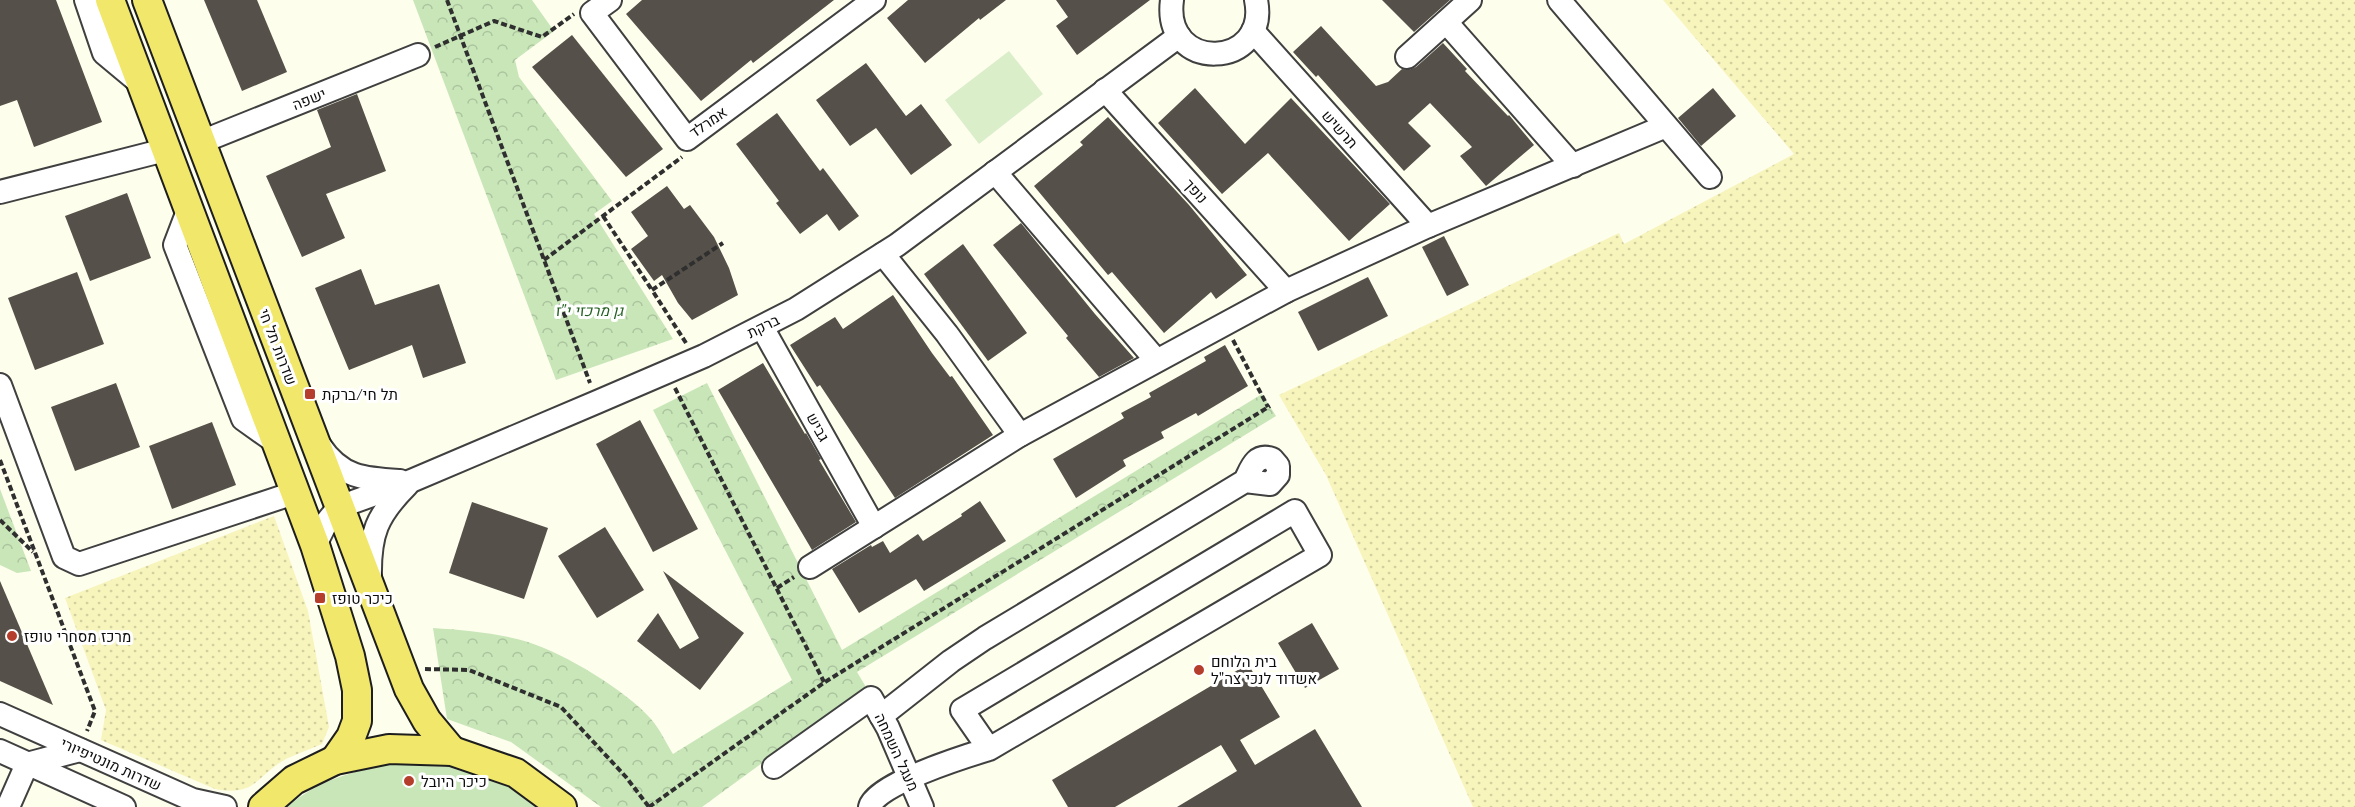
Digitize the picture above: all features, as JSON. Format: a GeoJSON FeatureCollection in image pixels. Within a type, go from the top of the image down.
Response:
{"type":"FeatureCollection","features":[{"type":"Feature","properties":{"kind":"main road"},"geometry":{"type":"LineString","coordinates":[[110,0],[315,545],[350,656],[357,690],[355,727],[335,760]]}},
{"type":"Feature","properties":{"kind":"main road","name":"שדרות תל חי"},"geometry":{"type":"LineString","coordinates":[[147,0],[371,593],[416,706],[452,751]]}},
{"type":"Feature","properties":{"kind":"main road"},"geometry":{"type":"LineString","coordinates":[[263,807],[294,780],[335,760],[389,749],[452,751],[516,773],[562,807]]}},
{"type":"Feature","properties":{"kind":"street"},"geometry":{"type":"LineString","coordinates":[[86,0],[104,53],[140,83]]}},
{"type":"Feature","properties":{"kind":"street","name":"אמרלד"},"geometry":{"type":"LineString","coordinates":[[601,7],[687,139],[874,0]]}},
{"type":"Feature","properties":{"kind":"street"},"geometry":{"type":"LineString","coordinates":[[1172,0],[1173,24],[1179,36],[1189,46],[1202,53],[1217,55],[1232,51],[1244,43],[1253,32],[1257,21],[1256,0]]}},
{"type":"Feature","properties":{"kind":"street"},"geometry":{"type":"LineString","coordinates":[[1407,57],[1470,0]]}},
{"type":"Feature","properties":{"kind":"street"},"geometry":{"type":"LineString","coordinates":[[1559,0],[1710,177]]}},
{"type":"Feature","properties":{"kind":"street"},"geometry":{"type":"LineString","coordinates":[[1446,22],[1573,166]]}},
{"type":"Feature","properties":{"kind":"street","name":"תרשיש"},"geometry":{"type":"LineString","coordinates":[[1253,32],[1428,226]]}},
{"type":"Feature","properties":{"kind":"street","name":"ברקת"},"geometry":{"type":"LineString","coordinates":[[339,507],[411,481],[704,356],[796,309],[883,254],[1179,36]]}},
{"type":"Feature","properties":{"kind":"street","name":"ישפה"},"geometry":{"type":"LineString","coordinates":[[201,142],[418,55]]}},
{"type":"Feature","properties":{"kind":"street","name":"נופך"},"geometry":{"type":"LineString","coordinates":[[1105,90],[1286,291]]}},
{"type":"Feature","properties":{"kind":"street"},"geometry":{"type":"LineString","coordinates":[[810,567],[1020,435],[1286,291],[1428,226],[1666,126]]}},
{"type":"Feature","properties":{"kind":"street"},"geometry":{"type":"LineString","coordinates":[[0,192],[165,150]]}},
{"type":"Feature","properties":{"kind":"street"},"geometry":{"type":"LineString","coordinates":[[995,172],[1156,360]]}},
{"type":"Feature","properties":{"kind":"street"},"geometry":{"type":"LineString","coordinates":[[883,254],[947,334],[1020,435]]}},
{"type":"Feature","properties":{"kind":"street","name":"גביש"},"geometry":{"type":"LineString","coordinates":[[762,327],[874,527]]}},
{"type":"Feature","properties":{"kind":"street"},"geometry":{"type":"LineString","coordinates":[[0,385],[64,557],[79,564],[294,493]]}},
{"type":"Feature","properties":{"kind":"street"},"geometry":{"type":"LineString","coordinates":[[309,428],[327,457],[352,475],[365,479],[411,481]]}},
{"type":"Feature","properties":{"kind":"street"},"geometry":{"type":"LineString","coordinates":[[371,593],[370,558],[376,527],[382,513],[411,481]]}},
{"type":"Feature","properties":{"kind":"street"},"geometry":{"type":"LineString","coordinates":[[774,767],[1245,481]]}},
{"type":"Feature","properties":{"kind":"street"},"geometry":{"type":"LineString","coordinates":[[315,545],[326,523],[339,507]]}},
{"type":"Feature","properties":{"kind":"street"},"geometry":{"type":"LineString","coordinates":[[870,807],[876,796],[910,778],[942,763],[989,749],[1320,555],[1294,511],[962,710],[989,749]]}},
{"type":"Feature","properties":{"kind":"street","name":"מעגל השמחה"},"geometry":{"type":"LineString","coordinates":[[876,707],[922,807]]}},
{"type":"Feature","properties":{"kind":"street","name":"שדרות מונטיפיורי"},"geometry":{"type":"LineString","coordinates":[[0,714],[193,800],[225,807]]}},
{"type":"Feature","properties":{"kind":"street"},"geometry":{"type":"LineString","coordinates":[[27,764],[80,750]]}},
{"type":"Feature","properties":{"kind":"street"},"geometry":{"type":"LineString","coordinates":[[0,752],[124,807]]}},
{"type":"Feature","properties":{"kind":"street"},"geometry":{"type":"LineString","coordinates":[[8,807],[27,764]]}},
{"type":"Feature","properties":{"kind":"path"},"geometry":{"type":"LineString","coordinates":[[447,0],[590,383]]}},
{"type":"Feature","properties":{"kind":"path"},"geometry":{"type":"LineString","coordinates":[[418,55],[494,21],[542,37],[576,12],[601,7]]}},
{"type":"Feature","properties":{"kind":"path"},"geometry":{"type":"LineString","coordinates":[[544,260],[693,148],[687,139]]}},
{"type":"Feature","properties":{"kind":"path"},"geometry":{"type":"LineString","coordinates":[[603,216],[686,343]]}},
{"type":"Feature","properties":{"kind":"path"},"geometry":{"type":"LineString","coordinates":[[652,290],[723,243]]}},
{"type":"Feature","properties":{"kind":"path"},"geometry":{"type":"LineString","coordinates":[[424,669],[469,670],[561,707],[626,777],[649,807],[824,682],[1269,407],[1224,323]]}},
{"type":"Feature","properties":{"kind":"path"},"geometry":{"type":"LineString","coordinates":[[674,385],[824,682]]}},
{"type":"Feature","properties":{"kind":"path"},"geometry":{"type":"LineString","coordinates":[[0,460],[95,711],[80,750]]}},
{"type":"Feature","properties":{"kind":"path"},"geometry":{"type":"LineString","coordinates":[[0,520],[36,555]]}},
{"type":"Feature","properties":{"kind":"green space","name":"גן מרכזי י\"ז"},"geometry":{"type":"Polygon","coordinates":[[[413,0],[532,0],[554,31],[515,60],[519,77],[612,201],[594,214],[673,339],[556,380],[413,0]]]}},
{"type":"Feature","properties":{"kind":"green space"},"geometry":{"type":"Polygon","coordinates":[[[1009,51],[1043,94],[979,144],[945,100],[1009,51]]]}},
{"type":"Feature","properties":{"kind":"green space"},"geometry":{"type":"Polygon","coordinates":[[[707,383],[842,650],[1262,394],[1276,416],[857,672],[866,687],[702,807],[601,807],[511,742],[447,719],[433,628],[505,636],[528,642],[560,655],[594,674],[640,708],[654,723],[673,754],[792,680],[653,410],[707,383]]]}},
{"type":"Feature","properties":{"kind":"green space"},"geometry":{"type":"Polygon","coordinates":[[[0,489],[31,571],[17,573],[0,565],[0,489]]]}},
{"type":"Feature","properties":{"kind":"green space","name":"כיכר היובל"},"geometry":{"type":"Polygon","coordinates":[[[390,764],[449,767],[509,787],[535,807],[287,807],[323,783],[348,774],[390,764]]]}},
{"type":"Feature","properties":{"kind":"sand"},"geometry":{"type":"Polygon","coordinates":[[[1663,0],[2355,0],[2355,807],[1473,807],[1326,475],[1279,395],[1619,233],[1624,244],[1794,154],[1663,0]]]}},
{"type":"Feature","properties":{"kind":"sand"},"geometry":{"type":"Polygon","coordinates":[[[274,516],[308,611],[329,727],[322,744],[286,759],[248,788],[229,791],[215,789],[101,740],[106,710],[65,598],[274,516]]]}},
{"type":"Feature","properties":{"kind":"building"},"geometry":{"type":"Polygon","coordinates":[[[0,0],[56,0],[102,122],[34,147],[17,100],[0,106],[0,0]]]}},
{"type":"Feature","properties":{"kind":"building"},"geometry":{"type":"Polygon","coordinates":[[[204,0],[257,0],[287,72],[242,91],[204,0]]]}},
{"type":"Feature","properties":{"kind":"building"},"geometry":{"type":"Polygon","coordinates":[[[642,0],[834,0],[753,63],[751,60],[701,101],[626,14],[642,0]]]}},
{"type":"Feature","properties":{"kind":"building"},"geometry":{"type":"Polygon","coordinates":[[[908,0],[1006,0],[980,20],[979,18],[925,63],[887,18],[908,0]]]}},
{"type":"Feature","properties":{"kind":"building"},"geometry":{"type":"Polygon","coordinates":[[[1056,0],[1150,0],[1077,55],[1056,26],[1068,17],[1056,0]]]}},
{"type":"Feature","properties":{"kind":"building"},"geometry":{"type":"Polygon","coordinates":[[[1382,0],[1450,0],[1414,32],[1382,0]]]}},
{"type":"Feature","properties":{"kind":"building"},"geometry":{"type":"Polygon","coordinates":[[[1321,26],[1376,86],[1388,82],[1402,69],[1409,70],[1416,67],[1443,43],[1467,69],[1465,71],[1509,115],[1534,145],[1486,186],[1460,156],[1472,147],[1430,103],[1408,123],[1431,146],[1404,171],[1318,75],[1316,77],[1293,52],[1321,26]]]}},
{"type":"Feature","properties":{"kind":"building"},"geometry":{"type":"Polygon","coordinates":[[[572,35],[663,149],[626,177],[532,67],[572,35]]]}},
{"type":"Feature","properties":{"kind":"building"},"geometry":{"type":"Polygon","coordinates":[[[866,63],[906,116],[921,104],[952,145],[911,175],[876,128],[850,146],[816,100],[866,63]]]}},
{"type":"Feature","properties":{"kind":"building"},"geometry":{"type":"Polygon","coordinates":[[[1195,88],[1245,144],[1291,98],[1390,204],[1349,241],[1268,153],[1222,194],[1158,123],[1195,88]]]}},
{"type":"Feature","properties":{"kind":"building"},"geometry":{"type":"Polygon","coordinates":[[[1713,88],[1736,116],[1701,146],[1678,118],[1713,88]]]}},
{"type":"Feature","properties":{"kind":"building"},"geometry":{"type":"Polygon","coordinates":[[[357,94],[386,171],[326,194],[345,238],[302,257],[266,176],[331,147],[317,110],[357,94]]]}},
{"type":"Feature","properties":{"kind":"building"},"geometry":{"type":"Polygon","coordinates":[[[777,113],[820,171],[823,168],[859,216],[839,231],[827,214],[800,234],[776,203],[779,201],[736,144],[777,113]]]}},
{"type":"Feature","properties":{"kind":"building"},"geometry":{"type":"Polygon","coordinates":[[[1108,117],[1189,205],[1247,275],[1216,299],[1211,292],[1164,333],[1112,272],[1108,275],[1034,186],[1083,145],[1080,142],[1108,117]]]}},
{"type":"Feature","properties":{"kind":"building"},"geometry":{"type":"Polygon","coordinates":[[[667,186],[684,209],[690,205],[714,237],[729,268],[738,295],[692,320],[678,303],[662,275],[654,281],[631,249],[648,236],[631,212],[667,186]]]}},
{"type":"Feature","properties":{"kind":"building"},"geometry":{"type":"Polygon","coordinates":[[[127,193],[151,258],[90,281],[65,216],[127,193]]]}},
{"type":"Feature","properties":{"kind":"building"},"geometry":{"type":"Polygon","coordinates":[[[1021,223],[1134,358],[1099,377],[1066,338],[1068,336],[993,245],[1021,223]]]}},
{"type":"Feature","properties":{"kind":"building"},"geometry":{"type":"Polygon","coordinates":[[[1444,236],[1469,285],[1447,296],[1422,247],[1444,236]]]}},
{"type":"Feature","properties":{"kind":"building"},"geometry":{"type":"Polygon","coordinates":[[[963,244],[1027,333],[988,361],[924,274],[963,244]]]}},
{"type":"Feature","properties":{"kind":"building"},"geometry":{"type":"Polygon","coordinates":[[[361,269],[375,305],[439,284],[466,363],[423,378],[412,345],[349,370],[315,288],[361,269]]]}},
{"type":"Feature","properties":{"kind":"building"},"geometry":{"type":"Polygon","coordinates":[[[77,272],[104,344],[35,370],[8,298],[77,272]]]}},
{"type":"Feature","properties":{"kind":"building"},"geometry":{"type":"Polygon","coordinates":[[[1368,277],[1388,316],[1318,351],[1298,312],[1368,277]]]}},
{"type":"Feature","properties":{"kind":"building"},"geometry":{"type":"Polygon","coordinates":[[[893,295],[932,353],[950,377],[952,376],[993,435],[895,498],[820,385],[817,387],[790,345],[835,317],[843,329],[893,295]]]}},
{"type":"Feature","properties":{"kind":"building"},"geometry":{"type":"Polygon","coordinates":[[[1225,345],[1248,386],[1198,416],[1196,413],[1161,432],[1164,438],[1123,460],[1126,466],[1076,498],[1053,459],[1124,418],[1121,413],[1151,397],[1149,393],[1206,361],[1204,357],[1225,345]]]}},
{"type":"Feature","properties":{"kind":"building"},"geometry":{"type":"Polygon","coordinates":[[[763,363],[856,522],[812,550],[718,390],[763,363]]]}},
{"type":"Feature","properties":{"kind":"building"},"geometry":{"type":"Polygon","coordinates":[[[116,383],[140,447],[75,471],[51,407],[116,383]]]}},
{"type":"Feature","properties":{"kind":"building"},"geometry":{"type":"Polygon","coordinates":[[[640,420],[698,529],[653,552],[596,444],[640,420]]]}},
{"type":"Feature","properties":{"kind":"building"},"geometry":{"type":"Polygon","coordinates":[[[212,422],[236,485],[172,509],[149,446],[212,422]]]}},
{"type":"Feature","properties":{"kind":"building"},"geometry":{"type":"Polygon","coordinates":[[[980,501],[1006,541],[924,591],[916,579],[859,613],[832,569],[871,545],[872,547],[883,541],[890,553],[918,534],[923,541],[962,516],[961,514],[980,501]]]}},
{"type":"Feature","properties":{"kind":"building"},"geometry":{"type":"Polygon","coordinates":[[[472,502],[548,528],[524,599],[449,573],[472,502]]]}},
{"type":"Feature","properties":{"kind":"building"},"geometry":{"type":"Polygon","coordinates":[[[605,527],[644,590],[597,618],[558,556],[605,527]]]}},
{"type":"Feature","properties":{"kind":"building"},"geometry":{"type":"Polygon","coordinates":[[[663,571],[744,633],[700,690],[637,641],[658,613],[680,649],[699,638],[663,571]]]}},
{"type":"Feature","properties":{"kind":"building","name":"מרכז מסחרי טופז"},"geometry":{"type":"Polygon","coordinates":[[[0,581],[53,705],[0,681],[0,581]]]}},
{"type":"Feature","properties":{"kind":"building"},"geometry":{"type":"Polygon","coordinates":[[[1312,623],[1339,669],[1305,688],[1278,643],[1312,623]]]}},
{"type":"Feature","properties":{"kind":"building"},"geometry":{"type":"Polygon","coordinates":[[[1248,664],[1280,717],[1240,740],[1255,765],[1315,729],[1362,807],[1177,807],[1237,771],[1221,745],[1115,807],[1068,807],[1052,780],[1248,664]]]}},
{"type":"Feature","properties":{"kind":"place","name":"תל חי/ברקת"},"geometry":{"type":"Point","coordinates":[310,394]}},
{"type":"Feature","properties":{"kind":"place","name":"כיכר טופז"},"geometry":{"type":"Point","coordinates":[320,598]}},
{"type":"Feature","properties":{"kind":"place","name":"מרכז מסחרי טופז"},"geometry":{"type":"Point","coordinates":[12,636]}},
{"type":"Feature","properties":{"kind":"place","name":"בית הלוחם אשדוד לנכי צה\"ל"},"geometry":{"type":"Point","coordinates":[1199,670]}},
{"type":"Feature","properties":{"kind":"place","name":"כיכר היובל"},"geometry":{"type":"Point","coordinates":[409,781]}}]}
